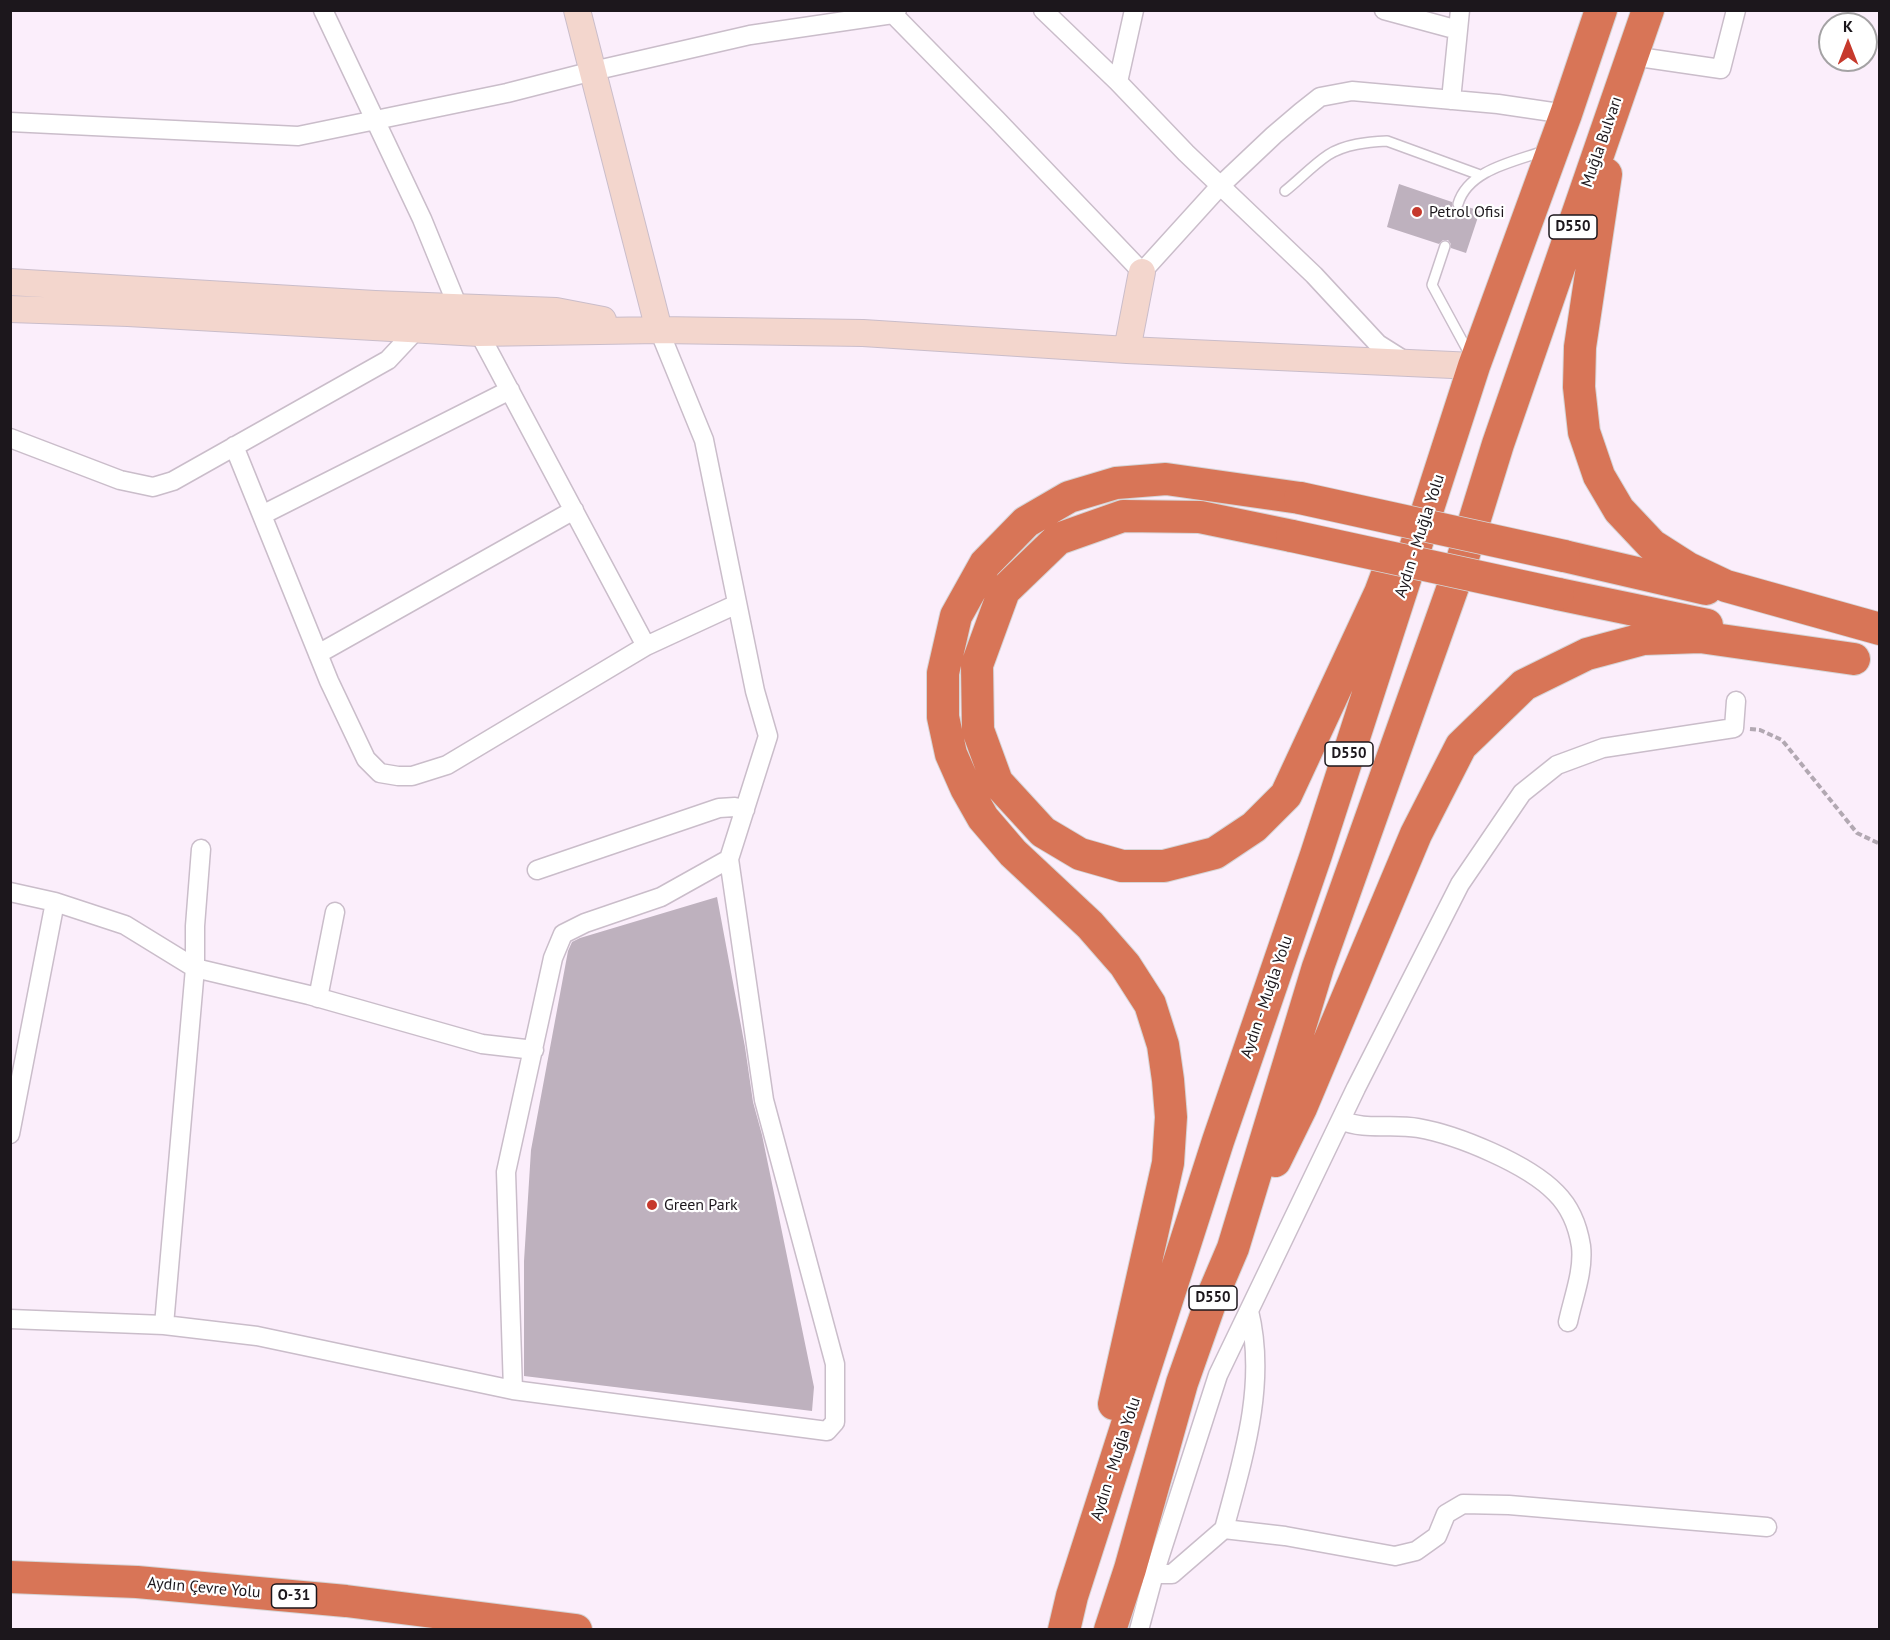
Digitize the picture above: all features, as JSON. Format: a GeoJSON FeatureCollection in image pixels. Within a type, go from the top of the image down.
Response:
{"type":"FeatureCollection","features":[{"type":"Feature","properties":{"kind":"highway","name":"D550"},"geometry":{"type":"LineString","coordinates":[[1473,370],[1566,114],[1601,10]]}},
{"type":"Feature","properties":{"kind":"highway","name":"Muğla Bulvarı"},"geometry":{"type":"LineString","coordinates":[[1233,1248],[1318,967],[1460,567],[1498,444],[1648,10]]}},
{"type":"Feature","properties":{"kind":"highway"},"geometry":{"type":"LineString","coordinates":[[1619,95],[1580,347],[1579,387],[1584,432],[1599,476],[1619,510],[1652,545],[1688,568],[1726,586],[1880,629]]}},
{"type":"Feature","properties":{"kind":"highway"},"geometry":{"type":"LineString","coordinates":[[1473,370],[1431,459],[1380,593],[1286,795],[1254,827],[1215,853],[1164,866],[1122,866],[1080,854],[1043,832],[997,782],[978,730],[977,666],[1004,591],[1058,539],[1123,516],[1200,517],[1292,536],[1558,594],[1694,622],[1867,661]]}},
{"type":"Feature","properties":{"kind":"highway","name":"Aydın - Muğla Yolu"},"geometry":{"type":"LineString","coordinates":[[1064,1629],[1072,1596],[1214,1152],[1316,855],[1473,370]]}},
{"type":"Feature","properties":{"kind":"highway"},"geometry":{"type":"LineString","coordinates":[[1072,1596],[1168,1163],[1172,1117],[1163,1045],[1150,1004],[1125,965],[1090,925],[1013,853],[983,818],[951,754],[943,717],[943,673],[956,616],[985,564],[1026,522],[1069,497],[1116,483],[1166,479],[1300,498],[1880,629]]}},
{"type":"Feature","properties":{"kind":"highway"},"geometry":{"type":"LineString","coordinates":[[1233,1248],[1301,1108],[1416,834],[1461,746],[1524,685],[1587,654],[1643,639],[1700,637],[1867,661]]}},
{"type":"Feature","properties":{"kind":"highway","name":"D550"},"geometry":{"type":"LineString","coordinates":[[1110,1629],[1142,1571],[1182,1383],[1233,1248]]}},
{"type":"Feature","properties":{"kind":"highway","name":"Aydın Çevre Yolu"},"geometry":{"type":"LineString","coordinates":[[10,1577],[137,1582],[311,1598],[576,1629]]}},
{"type":"Feature","properties":{"kind":"main road"},"geometry":{"type":"LineString","coordinates":[[577,10],[659,330]]}},
{"type":"Feature","properties":{"kind":"main road"},"geometry":{"type":"LineString","coordinates":[[1127,350],[1142,272]]}},
{"type":"Feature","properties":{"kind":"main road"},"geometry":{"type":"LineString","coordinates":[[10,282],[556,311],[659,330]]}},
{"type":"Feature","properties":{"kind":"main road"},"geometry":{"type":"LineString","coordinates":[[10,309],[479,333],[659,330],[862,333],[1127,350],[1407,363],[1473,370]]}},
{"type":"Feature","properties":{"kind":"street"},"geometry":{"type":"LineString","coordinates":[[323,10],[422,219],[458,307]]}},
{"type":"Feature","properties":{"kind":"street"},"geometry":{"type":"LineString","coordinates":[[1043,10],[1118,82],[1186,153],[1314,275],[1378,344],[1407,363]]}},
{"type":"Feature","properties":{"kind":"street"},"geometry":{"type":"LineString","coordinates":[[1118,82],[1134,10]]}},
{"type":"Feature","properties":{"kind":"street"},"geometry":{"type":"LineString","coordinates":[[1384,10],[1458,30]]}},
{"type":"Feature","properties":{"kind":"street"},"geometry":{"type":"LineString","coordinates":[[1450,100],[1460,10]]}},
{"type":"Feature","properties":{"kind":"street"},"geometry":{"type":"LineString","coordinates":[[1632,56],[1721,69],[1736,10]]}},
{"type":"Feature","properties":{"kind":"street"},"geometry":{"type":"LineString","coordinates":[[10,122],[298,136],[507,93],[750,35],[895,12],[1142,272],[1220,186],[1274,135],[1320,97],[1352,91],[1498,104],[1566,114]]}},
{"type":"Feature","properties":{"kind":"street"},"geometry":{"type":"LineString","coordinates":[[10,438],[120,480],[153,487],[173,481],[388,360],[417,329]]}},
{"type":"Feature","properties":{"kind":"street"},"geometry":{"type":"LineString","coordinates":[[10,1319],[164,1325],[257,1336],[513,1390],[827,1431],[835,1422],[835,1364],[764,1100],[729,859],[768,736],[754,691],[704,440],[659,330]]}},
{"type":"Feature","properties":{"kind":"street"},"geometry":{"type":"LineString","coordinates":[[479,333],[646,646]]}},
{"type":"Feature","properties":{"kind":"street"},"geometry":{"type":"LineString","coordinates":[[262,515],[510,390]]}},
{"type":"Feature","properties":{"kind":"street"},"geometry":{"type":"LineString","coordinates":[[234,446],[329,681],[366,759],[380,773],[412,776],[447,765],[646,646],[737,604]]}},
{"type":"Feature","properties":{"kind":"street"},"geometry":{"type":"LineString","coordinates":[[318,654],[574,510]]}},
{"type":"Feature","properties":{"kind":"street"},"geometry":{"type":"LineString","coordinates":[[1139,1629],[1142,1571],[1218,1375],[1341,1120],[1460,884],[1522,793],[1557,765],[1603,748],[1734,728],[1736,701]]}},
{"type":"Feature","properties":{"kind":"street"},"geometry":{"type":"LineString","coordinates":[[537,870],[719,808],[735,807],[745,810]]}},
{"type":"Feature","properties":{"kind":"street"},"geometry":{"type":"LineString","coordinates":[[164,1325],[195,968],[195,926],[201,849]]}},
{"type":"Feature","properties":{"kind":"street"},"geometry":{"type":"LineString","coordinates":[[513,1390],[506,1172],[554,958],[563,934],[585,923],[661,897],[729,859]]}},
{"type":"Feature","properties":{"kind":"street"},"geometry":{"type":"LineString","coordinates":[[10,892],[55,902],[125,925],[195,968],[318,998],[482,1044],[534,1050]]}},
{"type":"Feature","properties":{"kind":"street"},"geometry":{"type":"LineString","coordinates":[[10,1134],[55,902]]}},
{"type":"Feature","properties":{"kind":"street"},"geometry":{"type":"LineString","coordinates":[[318,998],[335,912]]}},
{"type":"Feature","properties":{"kind":"street"},"geometry":{"type":"LineString","coordinates":[[1341,1120],[1360,1126],[1413,1127],[1453,1137],[1499,1156],[1556,1193],[1566,1205],[1573,1219],[1579,1233],[1581,1249],[1581,1264],[1568,1322]]}},
{"type":"Feature","properties":{"kind":"street"},"geometry":{"type":"LineString","coordinates":[[1142,1571],[1172,1574],[1224,1529],[1249,1436],[1256,1366],[1249,1311]]}},
{"type":"Feature","properties":{"kind":"street"},"geometry":{"type":"LineString","coordinates":[[1224,1529],[1286,1536],[1395,1556],[1416,1551],[1437,1536],[1446,1514],[1462,1504],[1509,1505],[1767,1527]]}},
{"type":"Feature","properties":{"kind":"lane"},"geometry":{"type":"LineString","coordinates":[[1285,191],[1329,154],[1343,148],[1372,142],[1387,141],[1480,175]]}},
{"type":"Feature","properties":{"kind":"lane"},"geometry":{"type":"LineString","coordinates":[[1458,204],[1461,192],[1480,175],[1554,147]]}},
{"type":"Feature","properties":{"kind":"lane"},"geometry":{"type":"LineString","coordinates":[[1444,246],[1432,285],[1473,370]]}},
{"type":"Feature","properties":{"kind":"path"},"geometry":{"type":"LineString","coordinates":[[1734,728],[1760,730],[1782,740],[1857,833],[1880,844]]}},
{"type":"Feature","properties":{"kind":"building"},"geometry":{"type":"Polygon","coordinates":[[[1399,184],[1452,202],[1452,207],[1456,210],[1461,210],[1465,206],[1480,211],[1466,253],[1451,248],[1448,240],[1443,240],[1439,244],[1387,227],[1399,184]]]}},
{"type":"Feature","properties":{"kind":"building","name":"Green Park"},"geometry":{"type":"Polygon","coordinates":[[[717,897],[753,1102],[762,1135],[814,1387],[812,1411],[524,1376],[524,1261],[531,1150],[568,951],[572,942],[580,938],[717,897]]]}},
{"type":"Feature","properties":{"kind":"place","name":"Petrol Ofisi"},"geometry":{"type":"Point","coordinates":[1417,212]}},
{"type":"Feature","properties":{"kind":"place","name":"Green Park"},"geometry":{"type":"Point","coordinates":[652,1205]}}]}
